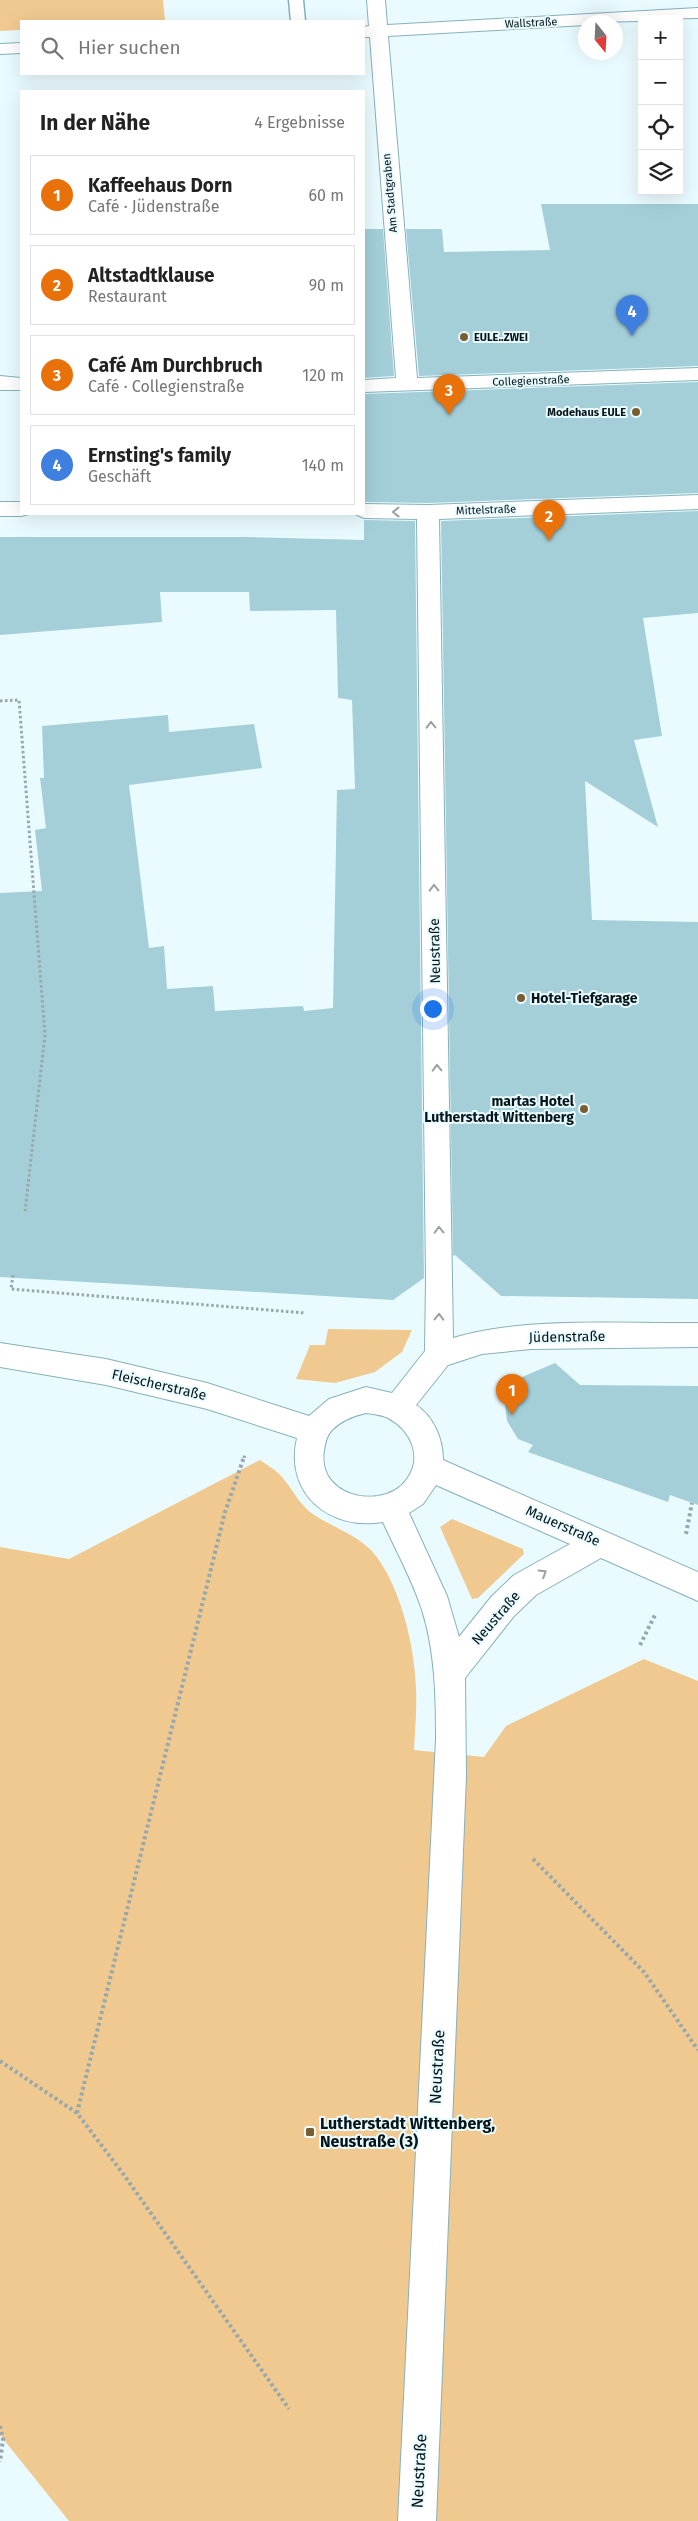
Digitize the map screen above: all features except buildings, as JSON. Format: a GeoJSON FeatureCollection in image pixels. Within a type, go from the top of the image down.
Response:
{"type":"FeatureCollection","features":[{"type":"Feature","properties":{"kind":"street","name":"Am Stadtgraben"},"geometry":{"type":"LineString","coordinates":[[376,0],[370,32],[392,217],[407,386]]}},
{"type":"Feature","properties":{"kind":"street","name":"Wallstraße"},"geometry":{"type":"LineString","coordinates":[[370,32],[698,14]]}},
{"type":"Feature","properties":{"kind":"street"},"geometry":{"type":"LineString","coordinates":[[0,49],[20,48]]}},
{"type":"Feature","properties":{"kind":"street","name":"Collegienstraße"},"geometry":{"type":"LineString","coordinates":[[365,386],[407,386],[698,374]]}},
{"type":"Feature","properties":{"kind":"street"},"geometry":{"type":"LineString","coordinates":[[0,384],[20,384]]}},
{"type":"Feature","properties":{"kind":"street","name":"Mittelstraße"},"geometry":{"type":"LineString","coordinates":[[365,511],[428,512],[698,502]]}},
{"type":"Feature","properties":{"kind":"street"},"geometry":{"type":"LineString","coordinates":[[0,509],[20,509]]}},
{"type":"Feature","properties":{"kind":"street","name":"Neustraße"},"geometry":{"type":"LineString","coordinates":[[428,512],[440,1279],[439,1355]]}},
{"type":"Feature","properties":{"kind":"street","name":"Jüdenstraße"},"geometry":{"type":"LineString","coordinates":[[439,1355],[482,1342],[532,1337],[698,1335]]}},
{"type":"Feature","properties":{"kind":"street","name":"Fleischerstraße"},"geometry":{"type":"LineString","coordinates":[[0,1355],[106,1372],[206,1396],[314,1432]]}},
{"type":"Feature","properties":{"kind":"street"},"geometry":{"type":"LineString","coordinates":[[398,1407],[439,1355]]}},
{"type":"Feature","properties":{"kind":"street"},"geometry":{"type":"LineString","coordinates":[[366,1400],[398,1407],[413,1418],[424,1433],[429,1450],[428,1469],[421,1485],[415,1492],[391,1507],[374,1510],[355,1510],[333,1501],[324,1493],[311,1474],[308,1453],[314,1432],[327,1416],[345,1405],[366,1400]]}},
{"type":"Feature","properties":{"kind":"street","name":"Mauerstraße"},"geometry":{"type":"LineString","coordinates":[[428,1469],[450,1476],[698,1586]]}},
{"type":"Feature","properties":{"kind":"street","name":"Neustraße"},"geometry":{"type":"LineString","coordinates":[[391,1507],[427,1582],[442,1626],[451,1672],[450,1786],[416,2521]]}},
{"type":"Feature","properties":{"kind":"street","name":"Neustraße"},"geometry":{"type":"LineString","coordinates":[[451,1672],[503,1606],[525,1585],[599,1543]]}},
{"type":"Feature","properties":{"kind":"lane"},"geometry":{"type":"LineString","coordinates":[[296,0],[298,20]]}},
{"type":"Feature","properties":{"kind":"path"},"geometry":{"type":"LineString","coordinates":[[0,700],[19,700],[45,1036],[25,1212]]}},
{"type":"Feature","properties":{"kind":"path"},"geometry":{"type":"LineString","coordinates":[[13,1275],[11,1289],[305,1313]]}},
{"type":"Feature","properties":{"kind":"path"},"geometry":{"type":"LineString","coordinates":[[76,2113],[225,1512],[246,1450],[263,1415]]}},
{"type":"Feature","properties":{"kind":"path"},"geometry":{"type":"LineString","coordinates":[[683,1542],[690,1523],[692,1503]]}},
{"type":"Feature","properties":{"kind":"path"},"geometry":{"type":"LineString","coordinates":[[640,1645],[660,1606]]}},
{"type":"Feature","properties":{"kind":"path"},"geometry":{"type":"LineString","coordinates":[[533,1859],[644,1972],[698,2050]]}},
{"type":"Feature","properties":{"kind":"path"},"geometry":{"type":"LineString","coordinates":[[0,2061],[76,2113],[124,2175],[288,2409]]}},
{"type":"Feature","properties":{"kind":"path"},"geometry":{"type":"LineString","coordinates":[[0,2426],[3,2439],[0,2462]]}},
{"type":"Feature","properties":{"kind":"shaded area"},"geometry":{"type":"Polygon","coordinates":[[[0,0],[163,0],[165,20],[20,20],[20,30],[0,31],[0,0]]]}},
{"type":"Feature","properties":{"kind":"shaded area"},"geometry":{"type":"Polygon","coordinates":[[[328,1329],[412,1330],[402,1352],[375,1372],[335,1383],[296,1379],[310,1345],[325,1345],[328,1329]]]}},
{"type":"Feature","properties":{"kind":"shaded area"},"geometry":{"type":"Polygon","coordinates":[[[260,1460],[279,1474],[310,1512],[349,1534],[371,1550],[390,1579],[404,1616],[413,1654],[416,1697],[414,1750],[484,1757],[506,1726],[644,1659],[698,1681],[698,2521],[69,2521],[0,2435],[0,1547],[69,1559],[260,1460]]]}},
{"type":"Feature","properties":{"kind":"shaded area"},"geometry":{"type":"Polygon","coordinates":[[[452,1519],[523,1549],[524,1554],[478,1598],[472,1599],[440,1527],[452,1519]]]}},
{"type":"Feature","properties":{"kind":"place","name":"Ernsting's family"},"geometry":{"type":"Point","coordinates":[632,336]}},
{"type":"Feature","properties":{"kind":"place","name":"EULE..ZWEI"},"geometry":{"type":"Point","coordinates":[464,337]}},
{"type":"Feature","properties":{"kind":"place","name":"Modehaus EULE"},"geometry":{"type":"Point","coordinates":[636,412]}},
{"type":"Feature","properties":{"kind":"place","name":"Café Am Durchbruch"},"geometry":{"type":"Point","coordinates":[449,415]}},
{"type":"Feature","properties":{"kind":"place","name":"Altstadtklause"},"geometry":{"type":"Point","coordinates":[549,541]}},
{"type":"Feature","properties":{"kind":"place","name":"Hotel-Tiefgarage"},"geometry":{"type":"Point","coordinates":[521,998]}},
{"type":"Feature","properties":{"kind":"place","name":"martas Hotel Lutherstadt Wittenberg"},"geometry":{"type":"Point","coordinates":[584,1109]}},
{"type":"Feature","properties":{"kind":"place","name":"Kaffeehaus Dorn"},"geometry":{"type":"Point","coordinates":[512,1415]}},
{"type":"Feature","properties":{"kind":"place","name":"Lutherstadt Wittenberg, Neustraße (3)"},"geometry":{"type":"Point","coordinates":[310,2132]}}]}
